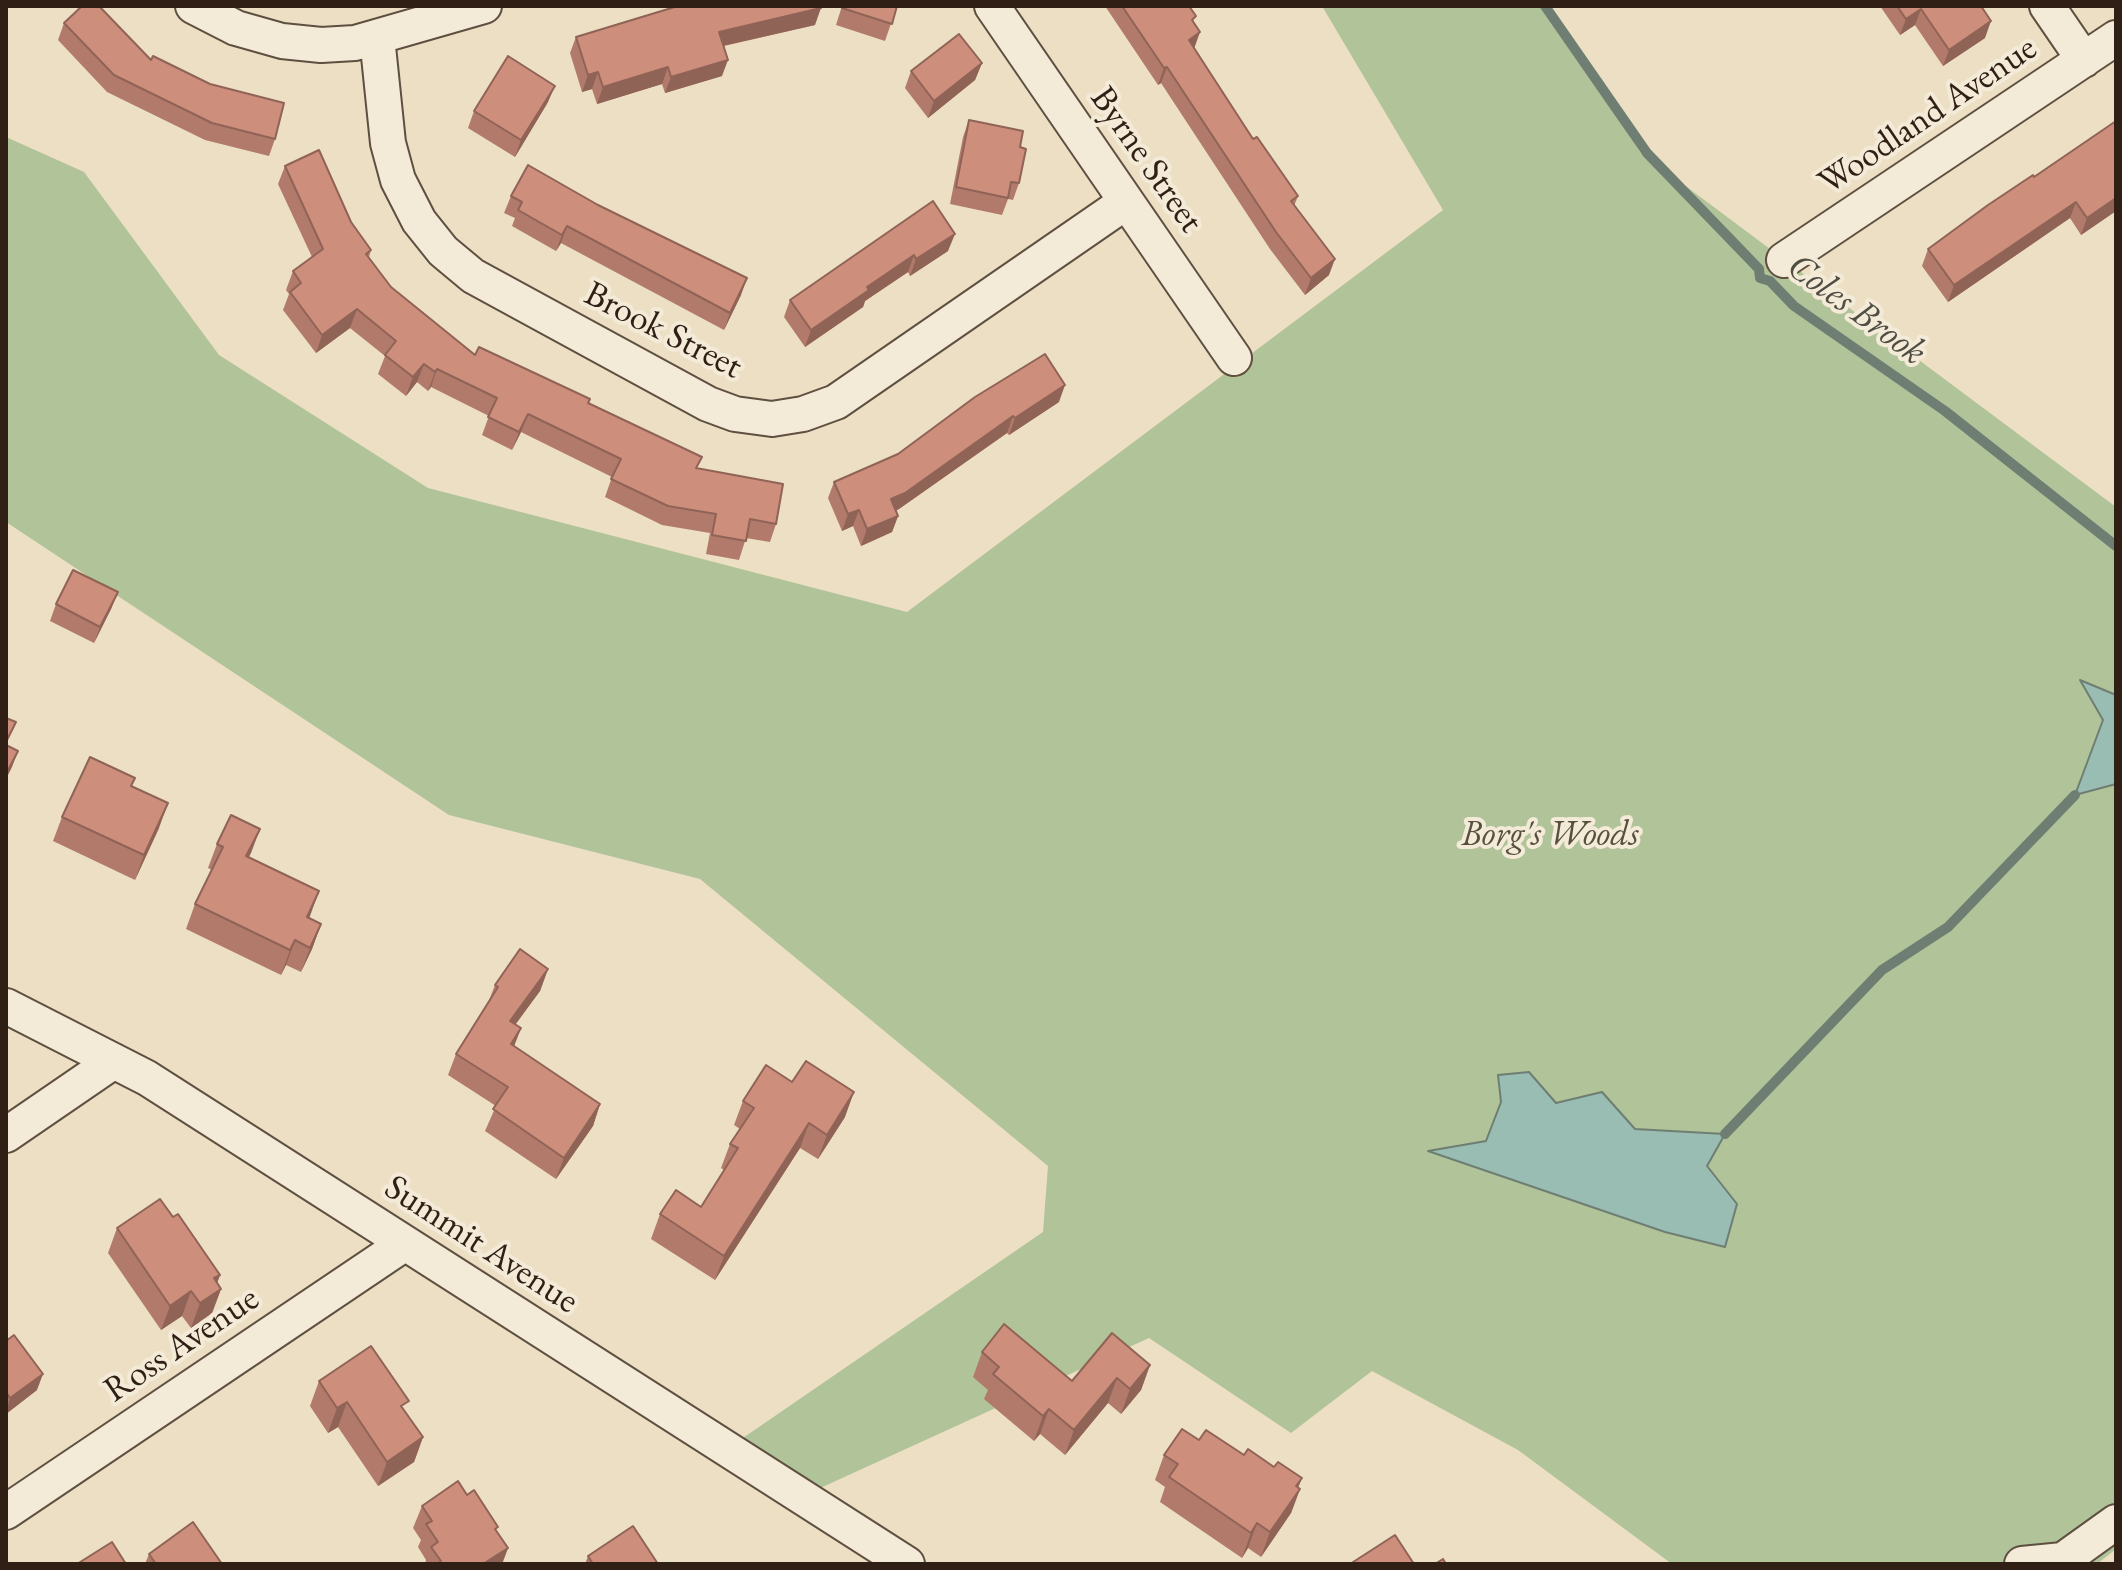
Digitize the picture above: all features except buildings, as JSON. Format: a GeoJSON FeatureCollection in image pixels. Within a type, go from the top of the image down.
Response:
{"type":"FeatureCollection","features":[{"type":"Feature","properties":{"kind":"street"},"geometry":{"type":"LineString","coordinates":[[193,6],[236,28],[282,41],[321,45],[355,43],[484,6]]}},
{"type":"Feature","properties":{"kind":"street","name":"Byrne Street"},"geometry":{"type":"LineString","coordinates":[[992,6],[1234,358]]}},
{"type":"Feature","properties":{"kind":"street"},"geometry":{"type":"LineString","coordinates":[[2047,6],[2084,60]]}},
{"type":"Feature","properties":{"kind":"street","name":"Brook Street"},"geometry":{"type":"LineString","coordinates":[[377,37],[388,143],[398,180],[419,221],[443,251],[473,276],[708,404],[735,414],[772,419],[803,414],[836,402],[1126,202]]}},
{"type":"Feature","properties":{"kind":"street","name":"Woodland Avenue"},"geometry":{"type":"LineString","coordinates":[[1784,260],[2116,38]]}},
{"type":"Feature","properties":{"kind":"street","name":"Summit Avenue"},"geometry":{"type":"LineString","coordinates":[[6,1006],[147,1078],[907,1564]]}},
{"type":"Feature","properties":{"kind":"street"},"geometry":{"type":"LineString","coordinates":[[6,1135],[114,1061]]}},
{"type":"Feature","properties":{"kind":"street","name":"Ross Avenue"},"geometry":{"type":"LineString","coordinates":[[6,1512],[404,1244]]}},
{"type":"Feature","properties":{"kind":"street"},"geometry":{"type":"LineString","coordinates":[[2022,1564],[2063,1560],[2116,1522]]}},
{"type":"Feature","properties":{"kind":"green space","name":"Borg's Woods"},"geometry":{"type":"Polygon","coordinates":[[[1322,6],[1542,6],[1640,152],[2116,507],[2116,1549],[2097,1564],[1672,1564],[1518,1450],[1372,1371],[1291,1433],[1149,1338],[794,1500],[721,1453],[1043,1232],[1048,1166],[700,879],[449,815],[6,522],[6,137],[84,172],[219,355],[428,488],[907,612],[1443,210],[1322,6]]]}},
{"type":"Feature","properties":{"kind":"water"},"geometry":{"type":"Polygon","coordinates":[[[2080,680],[2116,695],[2116,784],[2075,795],[2103,720],[2080,680]]]}},
{"type":"Feature","properties":{"kind":"water"},"geometry":{"type":"Polygon","coordinates":[[[1529,1072],[1556,1103],[1602,1092],[1635,1129],[1725,1134],[1707,1166],[1737,1204],[1725,1247],[1665,1232],[1428,1151],[1486,1141],[1501,1102],[1498,1075],[1529,1072]]]}},
{"type":"Feature","properties":{"kind":"waterway","name":"Coles Brook"},"geometry":{"type":"LineString","coordinates":[[1545,6],[1647,153],[1759,269],[1760,278],[1770,281],[1794,306],[1945,411],[2116,546]]}},
{"type":"Feature","properties":{"kind":"waterway"},"geometry":{"type":"LineString","coordinates":[[1725,1134],[1882,970],[1948,927],[2075,795]]}}]}
